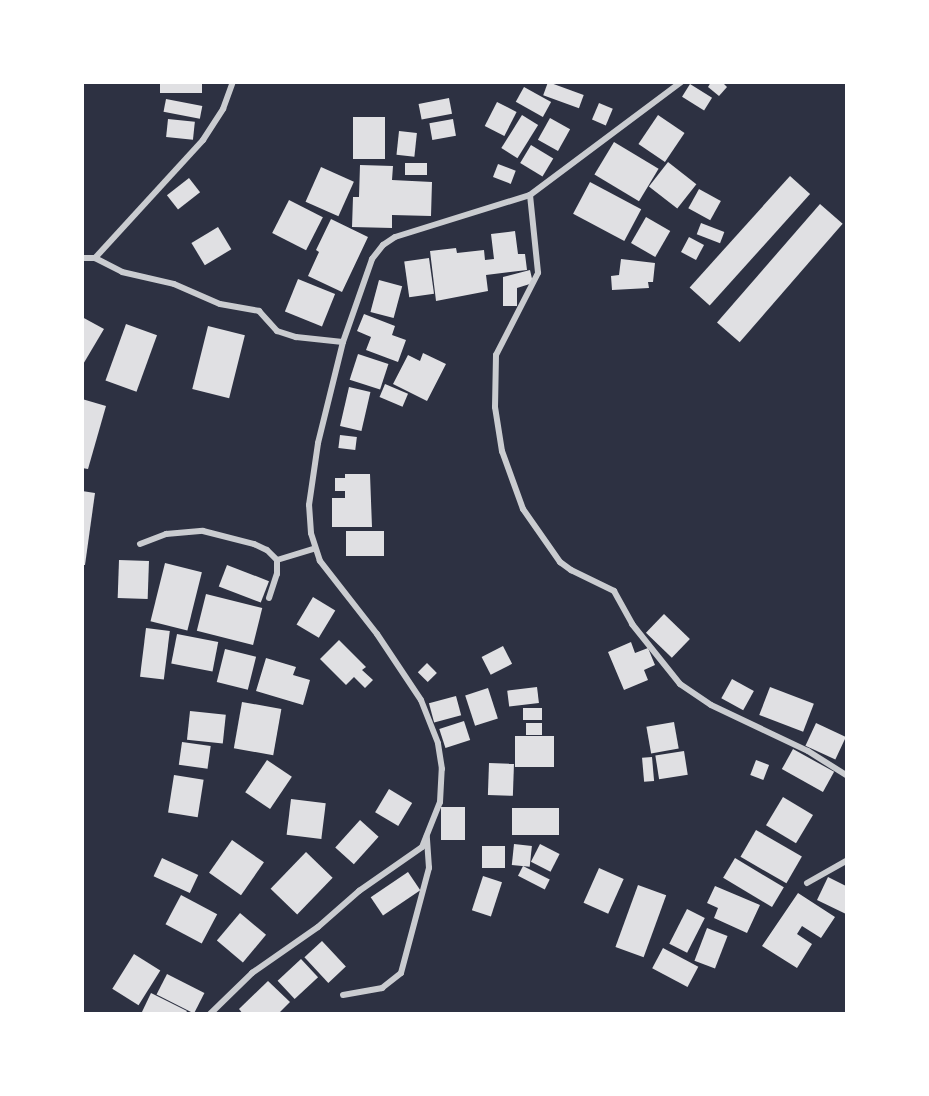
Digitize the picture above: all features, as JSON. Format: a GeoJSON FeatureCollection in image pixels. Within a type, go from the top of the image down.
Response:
{"type":"FeatureCollection","features":[{"type":"Feature","properties":{"kind":"street"},"geometry":{"type":"LineString","coordinates":[[95,258],[203,140],[223,109],[233,82]]}},
{"type":"Feature","properties":{"kind":"street"},"geometry":{"type":"LineString","coordinates":[[210,1014],[252,973],[318,927],[358,891],[422,847],[440,802],[442,769],[438,743],[421,700],[377,634],[320,561],[314,549],[309,505],[313,470],[343,342],[363,280],[372,260],[383,245],[395,237],[530,195],[681,82]]}},
{"type":"Feature","properties":{"kind":"street"},"geometry":{"type":"LineString","coordinates":[[530,195],[538,273],[496,355],[495,407],[502,451],[523,509],[560,562],[571,570],[614,591],[632,624],[680,684],[711,705],[808,751],[846,775]]}},
{"type":"Feature","properties":{"kind":"street"},"geometry":{"type":"LineString","coordinates":[[82,258],[95,258],[122,272],[174,284],[220,304],[259,311],[277,331],[296,337],[343,342]]}},
{"type":"Feature","properties":{"kind":"street"},"geometry":{"type":"LineString","coordinates":[[140,544],[166,534],[202,531],[254,544],[267,550],[277,560],[277,574],[269,598]]}},
{"type":"Feature","properties":{"kind":"street"},"geometry":{"type":"LineString","coordinates":[[277,560],[314,549]]}},
{"type":"Feature","properties":{"kind":"street"},"geometry":{"type":"LineString","coordinates":[[343,994],[382,988],[401,972],[429,868],[426,836]]}},
{"type":"Feature","properties":{"kind":"street"},"geometry":{"type":"LineString","coordinates":[[807,883],[846,861]]}},
{"type":"Feature","properties":{"kind":"building"},"geometry":{"type":"Polygon","coordinates":[[[160,82],[202,82],[202,93],[160,93],[160,82]]]}},
{"type":"Feature","properties":{"kind":"building"},"geometry":{"type":"Polygon","coordinates":[[[548,82],[584,95],[579,108],[543,95],[548,82]]]}},
{"type":"Feature","properties":{"kind":"building"},"geometry":{"type":"Polygon","coordinates":[[[711,82],[722,82],[727,87],[719,96],[708,87],[711,82]]]}},
{"type":"Feature","properties":{"kind":"building"},"geometry":{"type":"Polygon","coordinates":[[[690,84],[712,98],[704,110],[682,97],[690,84]]]}},
{"type":"Feature","properties":{"kind":"building"},"geometry":{"type":"Polygon","coordinates":[[[524,87],[551,102],[543,117],[516,102],[524,87]]]}},
{"type":"Feature","properties":{"kind":"building"},"geometry":{"type":"Polygon","coordinates":[[[449,98],[452,114],[422,120],[419,104],[449,98]]]}},
{"type":"Feature","properties":{"kind":"building"},"geometry":{"type":"Polygon","coordinates":[[[166,99],[202,106],[200,119],[164,112],[166,99]]]}},
{"type":"Feature","properties":{"kind":"building"},"geometry":{"type":"Polygon","coordinates":[[[497,102],[517,112],[504,136],[485,126],[497,102]]]}},
{"type":"Feature","properties":{"kind":"building"},"geometry":{"type":"Polygon","coordinates":[[[599,103],[613,109],[606,125],[592,120],[599,103]]]}},
{"type":"Feature","properties":{"kind":"building"},"geometry":{"type":"Polygon","coordinates":[[[522,115],[538,125],[517,158],[501,148],[522,115]]]}},
{"type":"Feature","properties":{"kind":"building"},"geometry":{"type":"Polygon","coordinates":[[[658,115],[685,133],[665,162],[638,144],[658,115]]]}},
{"type":"Feature","properties":{"kind":"building"},"geometry":{"type":"Polygon","coordinates":[[[353,117],[385,117],[385,159],[353,159],[353,117]]]}},
{"type":"Feature","properties":{"kind":"building"},"geometry":{"type":"Polygon","coordinates":[[[550,118],[570,129],[558,151],[538,140],[550,118]]]}},
{"type":"Feature","properties":{"kind":"building"},"geometry":{"type":"Polygon","coordinates":[[[168,119],[195,122],[193,140],[166,137],[168,119]]]}},
{"type":"Feature","properties":{"kind":"building"},"geometry":{"type":"Polygon","coordinates":[[[453,119],[456,136],[432,140],[429,123],[453,119]]]}},
{"type":"Feature","properties":{"kind":"building"},"geometry":{"type":"Polygon","coordinates":[[[399,131],[417,133],[414,157],[396,155],[399,131]]]}},
{"type":"Feature","properties":{"kind":"building"},"geometry":{"type":"Polygon","coordinates":[[[614,142],[659,169],[639,201],[594,175],[614,142]]]}},
{"type":"Feature","properties":{"kind":"building"},"geometry":{"type":"Polygon","coordinates":[[[531,145],[553,158],[542,176],[520,163],[531,145]]]}},
{"type":"Feature","properties":{"kind":"building"},"geometry":{"type":"Polygon","coordinates":[[[668,162],[696,184],[677,209],[649,186],[668,162]]]}},
{"type":"Feature","properties":{"kind":"building"},"geometry":{"type":"Polygon","coordinates":[[[405,163],[427,163],[427,175],[405,175],[405,163]]]}},
{"type":"Feature","properties":{"kind":"building"},"geometry":{"type":"Polygon","coordinates":[[[498,164],[516,171],[511,184],[493,177],[498,164]]]}},
{"type":"Feature","properties":{"kind":"building"},"geometry":{"type":"Polygon","coordinates":[[[360,165],[393,166],[392,180],[432,182],[431,216],[392,215],[392,228],[352,227],[353,197],[359,197],[360,165]]]}},
{"type":"Feature","properties":{"kind":"building"},"geometry":{"type":"Polygon","coordinates":[[[321,167],[354,182],[338,216],[306,202],[321,167]]]}},
{"type":"Feature","properties":{"kind":"building"},"geometry":{"type":"Polygon","coordinates":[[[790,176],[810,194],[710,306],[690,287],[790,176]]]}},
{"type":"Feature","properties":{"kind":"building"},"geometry":{"type":"Polygon","coordinates":[[[189,178],[200,192],[178,209],[167,195],[189,178]]]}},
{"type":"Feature","properties":{"kind":"building"},"geometry":{"type":"Polygon","coordinates":[[[590,182],[641,209],[624,241],[573,214],[590,182]]]}},
{"type":"Feature","properties":{"kind":"building"},"geometry":{"type":"Polygon","coordinates":[[[699,189],[721,201],[710,220],[688,208],[699,189]]]}},
{"type":"Feature","properties":{"kind":"building"},"geometry":{"type":"Polygon","coordinates":[[[289,200],[323,217],[306,250],[272,233],[289,200]]]}},
{"type":"Feature","properties":{"kind":"building"},"geometry":{"type":"Polygon","coordinates":[[[820,204],[843,224],[740,342],[717,322],[820,204]]]}},
{"type":"Feature","properties":{"kind":"building"},"geometry":{"type":"Polygon","coordinates":[[[646,217],[670,231],[655,257],[631,243],[646,217]]]}},
{"type":"Feature","properties":{"kind":"building"},"geometry":{"type":"Polygon","coordinates":[[[331,219],[368,237],[342,292],[308,276],[319,252],[316,250],[331,219]]]}},
{"type":"Feature","properties":{"kind":"building"},"geometry":{"type":"Polygon","coordinates":[[[701,223],[724,232],[720,243],[697,234],[701,223]]]}},
{"type":"Feature","properties":{"kind":"building"},"geometry":{"type":"Polygon","coordinates":[[[218,227],[231,249],[205,265],[191,243],[218,227]]]}},
{"type":"Feature","properties":{"kind":"building"},"geometry":{"type":"Polygon","coordinates":[[[515,231],[518,254],[525,254],[527,270],[486,275],[488,291],[436,301],[430,251],[456,248],[457,253],[484,250],[485,260],[494,259],[491,234],[515,231]]]}},
{"type":"Feature","properties":{"kind":"building"},"geometry":{"type":"Polygon","coordinates":[[[689,237],[704,245],[696,260],[681,252],[689,237]]]}},
{"type":"Feature","properties":{"kind":"building"},"geometry":{"type":"Polygon","coordinates":[[[429,258],[434,294],[409,297],[404,261],[429,258]]]}},
{"type":"Feature","properties":{"kind":"building"},"geometry":{"type":"Polygon","coordinates":[[[621,259],[655,263],[653,282],[648,282],[649,288],[612,290],[611,276],[619,275],[621,259]]]}},
{"type":"Feature","properties":{"kind":"building"},"geometry":{"type":"Polygon","coordinates":[[[530,270],[533,283],[517,288],[517,306],[503,306],[503,277],[530,270]]]}},
{"type":"Feature","properties":{"kind":"building"},"geometry":{"type":"Polygon","coordinates":[[[298,279],[335,294],[322,326],[285,311],[298,279]]]}},
{"type":"Feature","properties":{"kind":"building"},"geometry":{"type":"Polygon","coordinates":[[[379,280],[402,286],[394,318],[370,312],[379,280]]]}},
{"type":"Feature","properties":{"kind":"building"},"geometry":{"type":"Polygon","coordinates":[[[364,314],[395,326],[392,335],[406,340],[398,362],[366,350],[371,337],[357,331],[364,314]]]}},
{"type":"Feature","properties":{"kind":"building"},"geometry":{"type":"Polygon","coordinates":[[[82,317],[104,329],[82,366],[82,317]]]}},
{"type":"Feature","properties":{"kind":"building"},"geometry":{"type":"Polygon","coordinates":[[[126,324],[157,335],[136,392],[105,380],[126,324]]]}},
{"type":"Feature","properties":{"kind":"building"},"geometry":{"type":"Polygon","coordinates":[[[208,326],[245,335],[229,398],[192,389],[208,326]]]}},
{"type":"Feature","properties":{"kind":"building"},"geometry":{"type":"Polygon","coordinates":[[[423,353],[446,364],[427,401],[393,384],[408,355],[420,361],[423,353]]]}},
{"type":"Feature","properties":{"kind":"building"},"geometry":{"type":"Polygon","coordinates":[[[358,354],[388,364],[380,390],[350,380],[358,354]]]}},
{"type":"Feature","properties":{"kind":"building"},"geometry":{"type":"Polygon","coordinates":[[[385,384],[408,394],[403,407],[380,397],[385,384]]]}},
{"type":"Feature","properties":{"kind":"building"},"geometry":{"type":"Polygon","coordinates":[[[349,387],[370,392],[361,431],[340,426],[349,387]]]}},
{"type":"Feature","properties":{"kind":"building"},"geometry":{"type":"Polygon","coordinates":[[[82,399],[106,406],[88,469],[82,468],[82,399]]]}},
{"type":"Feature","properties":{"kind":"building"},"geometry":{"type":"Polygon","coordinates":[[[340,435],[357,437],[355,450],[338,448],[340,435]]]}},
{"type":"Feature","properties":{"kind":"building"},"geometry":{"type":"Polygon","coordinates":[[[345,474],[370,474],[372,527],[332,527],[332,498],[345,498],[345,491],[335,491],[335,478],[345,478],[345,474]]]}},
{"type":"Feature","properties":{"kind":"building"},"geometry":{"type":"Polygon","coordinates":[[[82,491],[95,493],[85,565],[82,565],[82,491]]]}},
{"type":"Feature","properties":{"kind":"building"},"geometry":{"type":"Polygon","coordinates":[[[346,531],[384,531],[384,556],[346,556],[346,531]]]}},
{"type":"Feature","properties":{"kind":"building"},"geometry":{"type":"Polygon","coordinates":[[[119,560],[149,561],[148,599],[118,598],[119,560]]]}},
{"type":"Feature","properties":{"kind":"building"},"geometry":{"type":"Polygon","coordinates":[[[165,563],[202,572],[187,630],[150,621],[165,563]]]}},
{"type":"Feature","properties":{"kind":"building"},"geometry":{"type":"Polygon","coordinates":[[[227,565],[269,581],[261,603],[219,586],[227,565]]]}},
{"type":"Feature","properties":{"kind":"building"},"geometry":{"type":"Polygon","coordinates":[[[206,594],[262,608],[253,645],[197,631],[206,594]]]}},
{"type":"Feature","properties":{"kind":"building"},"geometry":{"type":"Polygon","coordinates":[[[313,597],[335,610],[319,638],[297,624],[313,597]]]}},
{"type":"Feature","properties":{"kind":"building"},"geometry":{"type":"Polygon","coordinates":[[[664,614],[690,639],[672,658],[646,633],[664,614]]]}},
{"type":"Feature","properties":{"kind":"building"},"geometry":{"type":"Polygon","coordinates":[[[146,628],[170,631],[164,680],[140,677],[146,628]]]}},
{"type":"Feature","properties":{"kind":"building"},"geometry":{"type":"Polygon","coordinates":[[[177,634],[218,642],[213,671],[171,663],[177,634]]]}},
{"type":"Feature","properties":{"kind":"building"},"geometry":{"type":"Polygon","coordinates":[[[339,640],[366,667],[362,670],[373,680],[365,688],[354,677],[346,685],[320,659],[339,640]]]}},
{"type":"Feature","properties":{"kind":"building"},"geometry":{"type":"Polygon","coordinates":[[[631,642],[635,653],[648,648],[655,665],[644,670],[648,680],[624,690],[608,652],[631,642]]]}},
{"type":"Feature","properties":{"kind":"building"},"geometry":{"type":"Polygon","coordinates":[[[503,646],[512,664],[491,675],[482,657],[503,646]]]}},
{"type":"Feature","properties":{"kind":"building"},"geometry":{"type":"Polygon","coordinates":[[[225,649],[256,657],[248,690],[217,682],[225,649]]]}},
{"type":"Feature","properties":{"kind":"building"},"geometry":{"type":"Polygon","coordinates":[[[266,658],[296,667],[293,675],[310,680],[303,705],[256,691],[266,658]]]}},
{"type":"Feature","properties":{"kind":"building"},"geometry":{"type":"Polygon","coordinates":[[[427,663],[437,673],[428,682],[418,672],[427,663]]]}},
{"type":"Feature","properties":{"kind":"building"},"geometry":{"type":"Polygon","coordinates":[[[732,679],[754,691],[743,710],[721,698],[732,679]]]}},
{"type":"Feature","properties":{"kind":"building"},"geometry":{"type":"Polygon","coordinates":[[[537,687],[539,703],[509,707],[507,691],[537,687]]]}},
{"type":"Feature","properties":{"kind":"building"},"geometry":{"type":"Polygon","coordinates":[[[770,687],[814,704],[803,732],[759,715],[770,687]]]}},
{"type":"Feature","properties":{"kind":"building"},"geometry":{"type":"Polygon","coordinates":[[[488,688],[498,718],[475,726],[465,695],[488,688]]]}},
{"type":"Feature","properties":{"kind":"building"},"geometry":{"type":"Polygon","coordinates":[[[456,696],[461,715],[434,723],[429,703],[456,696]]]}},
{"type":"Feature","properties":{"kind":"building"},"geometry":{"type":"Polygon","coordinates":[[[242,702],[281,709],[273,755],[234,748],[242,702]]]}},
{"type":"Feature","properties":{"kind":"building"},"geometry":{"type":"Polygon","coordinates":[[[523,708],[542,708],[542,720],[523,720],[523,708]]]}},
{"type":"Feature","properties":{"kind":"building"},"geometry":{"type":"Polygon","coordinates":[[[190,711],[226,715],[223,744],[187,740],[190,711]]]}},
{"type":"Feature","properties":{"kind":"building"},"geometry":{"type":"Polygon","coordinates":[[[464,721],[470,740],[445,748],[439,729],[464,721]]]}},
{"type":"Feature","properties":{"kind":"building"},"geometry":{"type":"Polygon","coordinates":[[[674,722],[679,749],[651,753],[646,727],[674,722]]]}},
{"type":"Feature","properties":{"kind":"building"},"geometry":{"type":"Polygon","coordinates":[[[526,723],[542,723],[542,735],[526,735],[526,723]]]}},
{"type":"Feature","properties":{"kind":"building"},"geometry":{"type":"Polygon","coordinates":[[[816,723],[846,737],[835,760],[805,746],[816,723]]]}},
{"type":"Feature","properties":{"kind":"building"},"geometry":{"type":"Polygon","coordinates":[[[515,736],[554,736],[554,767],[515,767],[515,736]]]}},
{"type":"Feature","properties":{"kind":"building"},"geometry":{"type":"Polygon","coordinates":[[[182,742],[211,746],[208,769],[179,765],[182,742]]]}},
{"type":"Feature","properties":{"kind":"building"},"geometry":{"type":"Polygon","coordinates":[[[793,749],[834,772],[823,792],[782,769],[793,749]]]}},
{"type":"Feature","properties":{"kind":"building"},"geometry":{"type":"Polygon","coordinates":[[[684,751],[688,775],[659,779],[655,756],[684,751]]]}},
{"type":"Feature","properties":{"kind":"building"},"geometry":{"type":"Polygon","coordinates":[[[652,757],[654,781],[644,782],[642,758],[652,757]]]}},
{"type":"Feature","properties":{"kind":"building"},"geometry":{"type":"Polygon","coordinates":[[[267,760],[292,777],[270,809],[245,792],[267,760]]]}},
{"type":"Feature","properties":{"kind":"building"},"geometry":{"type":"Polygon","coordinates":[[[756,760],[769,765],[763,780],[750,775],[756,760]]]}},
{"type":"Feature","properties":{"kind":"building"},"geometry":{"type":"Polygon","coordinates":[[[489,763],[514,764],[513,796],[488,795],[489,763]]]}},
{"type":"Feature","properties":{"kind":"building"},"geometry":{"type":"Polygon","coordinates":[[[174,775],[204,780],[198,817],[168,813],[174,775]]]}},
{"type":"Feature","properties":{"kind":"building"},"geometry":{"type":"Polygon","coordinates":[[[389,789],[412,803],[398,826],[375,812],[389,789]]]}},
{"type":"Feature","properties":{"kind":"building"},"geometry":{"type":"Polygon","coordinates":[[[783,797],[813,815],[796,843],[766,825],[783,797]]]}},
{"type":"Feature","properties":{"kind":"building"},"geometry":{"type":"Polygon","coordinates":[[[291,799],[326,803],[321,839],[287,835],[291,799]]]}},
{"type":"Feature","properties":{"kind":"building"},"geometry":{"type":"Polygon","coordinates":[[[441,807],[465,807],[465,840],[441,840],[441,807]]]}},
{"type":"Feature","properties":{"kind":"building"},"geometry":{"type":"Polygon","coordinates":[[[512,808],[559,808],[559,835],[512,835],[512,808]]]}},
{"type":"Feature","properties":{"kind":"building"},"geometry":{"type":"Polygon","coordinates":[[[360,820],[379,837],[354,864],[335,847],[360,820]]]}},
{"type":"Feature","properties":{"kind":"building"},"geometry":{"type":"Polygon","coordinates":[[[756,830],[802,856],[786,883],[740,857],[756,830]]]}},
{"type":"Feature","properties":{"kind":"building"},"geometry":{"type":"Polygon","coordinates":[[[232,840],[264,862],[241,895],[209,873],[232,840]]]}},
{"type":"Feature","properties":{"kind":"building"},"geometry":{"type":"Polygon","coordinates":[[[514,844],[532,846],[530,867],[512,865],[514,844]]]}},
{"type":"Feature","properties":{"kind":"building"},"geometry":{"type":"Polygon","coordinates":[[[540,844],[560,854],[551,872],[531,862],[540,844]]]}},
{"type":"Feature","properties":{"kind":"building"},"geometry":{"type":"Polygon","coordinates":[[[482,846],[505,846],[505,868],[482,868],[482,846]]]}},
{"type":"Feature","properties":{"kind":"building"},"geometry":{"type":"Polygon","coordinates":[[[306,852],[333,878],[297,914],[271,889],[306,852]]]}},
{"type":"Feature","properties":{"kind":"building"},"geometry":{"type":"Polygon","coordinates":[[[162,858],[198,875],[190,893],[154,876],[162,858]]]}},
{"type":"Feature","properties":{"kind":"building"},"geometry":{"type":"Polygon","coordinates":[[[735,858],[784,887],[772,907],[723,878],[735,858]]]}},
{"type":"Feature","properties":{"kind":"building"},"geometry":{"type":"Polygon","coordinates":[[[523,866],[550,880],[545,889],[518,876],[523,866]]]}},
{"type":"Feature","properties":{"kind":"building"},"geometry":{"type":"Polygon","coordinates":[[[599,868],[624,879],[608,914],[584,903],[599,868]]]}},
{"type":"Feature","properties":{"kind":"building"},"geometry":{"type":"Polygon","coordinates":[[[408,872],[420,890],[383,915],[371,897],[408,872]]]}},
{"type":"Feature","properties":{"kind":"building"},"geometry":{"type":"Polygon","coordinates":[[[483,876],[502,882],[491,916],[472,910],[483,876]]]}},
{"type":"Feature","properties":{"kind":"building"},"geometry":{"type":"Polygon","coordinates":[[[828,877],[846,886],[846,914],[817,900],[828,877]]]}},
{"type":"Feature","properties":{"kind":"building"},"geometry":{"type":"Polygon","coordinates":[[[638,885],[666,895],[644,957],[615,947],[638,885]]]}},
{"type":"Feature","properties":{"kind":"building"},"geometry":{"type":"Polygon","coordinates":[[[715,886],[760,905],[747,933],[714,918],[718,908],[707,903],[715,886]]]}},
{"type":"Feature","properties":{"kind":"building"},"geometry":{"type":"Polygon","coordinates":[[[798,893],[835,917],[821,938],[802,926],[797,934],[812,944],[797,968],[762,946],[798,893]]]}},
{"type":"Feature","properties":{"kind":"building"},"geometry":{"type":"Polygon","coordinates":[[[181,895],[217,914],[202,943],[166,924],[181,895]]]}},
{"type":"Feature","properties":{"kind":"building"},"geometry":{"type":"Polygon","coordinates":[[[687,909],[705,918],[687,953],[669,944],[687,909]]]}},
{"type":"Feature","properties":{"kind":"building"},"geometry":{"type":"Polygon","coordinates":[[[240,913],[266,935],[243,962],[217,941],[240,913]]]}},
{"type":"Feature","properties":{"kind":"building"},"geometry":{"type":"Polygon","coordinates":[[[707,928],[728,936],[715,969],[694,961],[707,928]]]}},
{"type":"Feature","properties":{"kind":"building"},"geometry":{"type":"Polygon","coordinates":[[[322,941],[346,967],[328,983],[304,957],[322,941]]]}},
{"type":"Feature","properties":{"kind":"building"},"geometry":{"type":"Polygon","coordinates":[[[663,948],[698,967],[688,987],[652,968],[663,948]]]}},
{"type":"Feature","properties":{"kind":"building"},"geometry":{"type":"Polygon","coordinates":[[[134,954],[160,970],[139,1005],[112,989],[134,954]]]}},
{"type":"Feature","properties":{"kind":"building"},"geometry":{"type":"Polygon","coordinates":[[[301,959],[318,977],[295,999],[278,981],[301,959]]]}},
{"type":"Feature","properties":{"kind":"building"},"geometry":{"type":"Polygon","coordinates":[[[167,974],[204,993],[194,1014],[157,994],[167,974]]]}},
{"type":"Feature","properties":{"kind":"building"},"geometry":{"type":"Polygon","coordinates":[[[268,981],[290,1002],[278,1014],[243,1014],[239,1009],[268,981]]]}},
{"type":"Feature","properties":{"kind":"building"},"geometry":{"type":"Polygon","coordinates":[[[151,993],[187,1011],[185,1014],[141,1014],[151,993]]]}}]}
